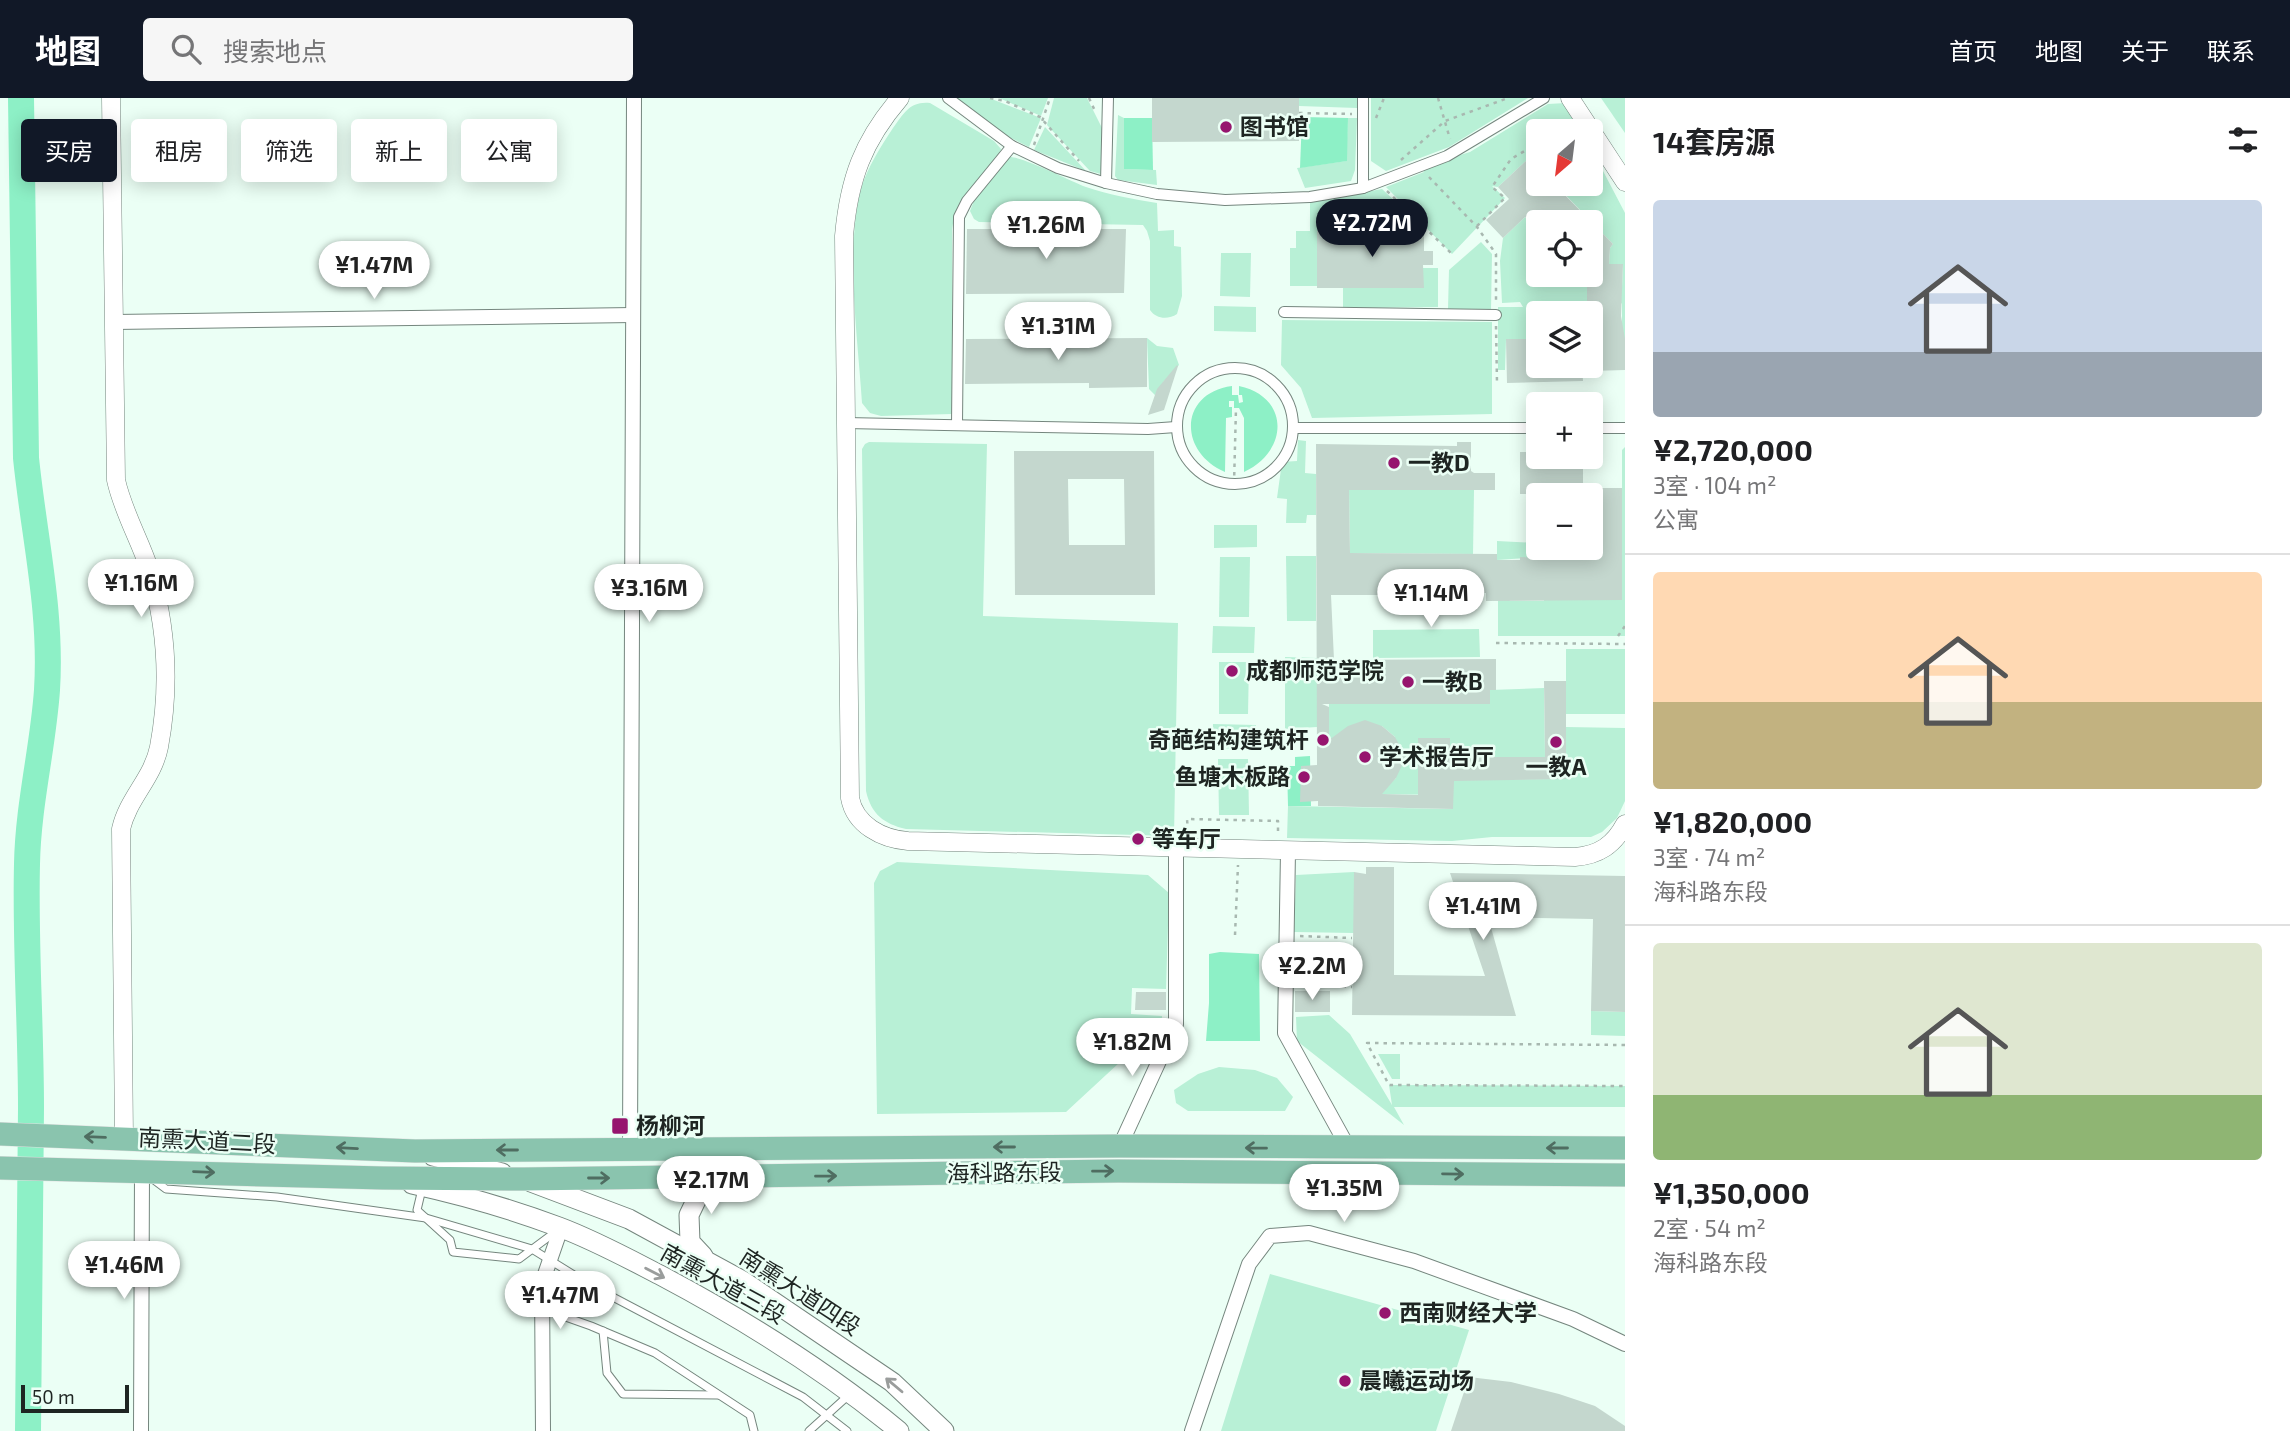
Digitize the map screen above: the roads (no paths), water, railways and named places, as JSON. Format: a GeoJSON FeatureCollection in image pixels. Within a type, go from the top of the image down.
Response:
{"type":"FeatureCollection","features":[{"type":"Feature","properties":{"kind":"main road","name":"南熏大道二段"},"geometry":{"type":"LineString","coordinates":[[0,1134],[415,1151]]}},
{"type":"Feature","properties":{"kind":"main road","name":"海科路东段"},"geometry":{"type":"LineString","coordinates":[[415,1151],[1120,1146],[1625,1148]]}},
{"type":"Feature","properties":{"kind":"main road","name":"南熏大道四段"},"geometry":{"type":"LineString","coordinates":[[415,1151],[524,1179],[629,1219],[743,1282],[892,1382],[944,1431]]}},
{"type":"Feature","properties":{"kind":"main road","name":"南熏大道二段"},"geometry":{"type":"LineString","coordinates":[[0,1168],[383,1178]]}},
{"type":"Feature","properties":{"kind":"main road","name":"海科路东段"},"geometry":{"type":"LineString","coordinates":[[383,1178],[524,1179],[1118,1171],[1625,1175]]}},
{"type":"Feature","properties":{"kind":"main road"},"geometry":{"type":"LineString","coordinates":[[708,1262],[690,1242],[689,1215],[702,1188],[733,1177]]}},
{"type":"Feature","properties":{"kind":"main road","name":"南熏大道三段"},"geometry":{"type":"LineString","coordinates":[[383,1178],[491,1204],[561,1228],[627,1258],[712,1302],[769,1336],[851,1392],[899,1431]]}},
{"type":"Feature","properties":{"kind":"street"},"geometry":{"type":"LineString","coordinates":[[111,98],[116,480],[121,502],[149,569],[161,619],[167,669],[159,750],[148,777],[124,813],[121,829],[124,1138]]}},
{"type":"Feature","properties":{"kind":"street"},"geometry":{"type":"LineString","coordinates":[[630,1150],[634,98]]}},
{"type":"Feature","properties":{"kind":"street"},"geometry":{"type":"LineString","coordinates":[[900,98],[878,124],[865,147],[847,201],[844,248],[849,798],[859,818],[881,836],[908,842],[1584,856],[1594,854],[1613,843],[1625,824]]}},
{"type":"Feature","properties":{"kind":"street"},"geometry":{"type":"LineString","coordinates":[[948,98],[1012,146],[1058,168],[1157,194],[1225,200],[1310,197],[1363,188],[1453,152],[1544,98]]}},
{"type":"Feature","properties":{"kind":"street"},"geometry":{"type":"LineString","coordinates":[[1101,181],[1108,98]]}},
{"type":"Feature","properties":{"kind":"street"},"geometry":{"type":"LineString","coordinates":[[1363,98],[1363,188]]}},
{"type":"Feature","properties":{"kind":"street"},"geometry":{"type":"LineString","coordinates":[[1570,98],[1625,182]]}},
{"type":"Feature","properties":{"kind":"street"},"geometry":{"type":"LineString","coordinates":[[957,425],[959,217],[967,201],[1012,146]]}},
{"type":"Feature","properties":{"kind":"street"},"geometry":{"type":"LineString","coordinates":[[1284,312],[1496,315]]}},
{"type":"Feature","properties":{"kind":"street"},"geometry":{"type":"LineString","coordinates":[[115,322],[633,315]]}},
{"type":"Feature","properties":{"kind":"street"},"geometry":{"type":"LineString","coordinates":[[1237,368],[1255,371],[1278,387],[1292,411],[1294,428],[1290,449],[1279,466],[1263,478],[1244,484],[1224,484],[1205,477],[1190,464],[1180,446],[1176,427],[1179,408],[1188,391],[1201,378],[1218,370],[1237,368]]}},
{"type":"Feature","properties":{"kind":"street"},"geometry":{"type":"LineString","coordinates":[[846,423],[1148,429],[1176,427]]}},
{"type":"Feature","properties":{"kind":"street"},"geometry":{"type":"LineString","coordinates":[[1294,428],[1526,428]]}},
{"type":"Feature","properties":{"kind":"street"},"geometry":{"type":"LineString","coordinates":[[1603,428],[1625,428]]}},
{"type":"Feature","properties":{"kind":"street"},"geometry":{"type":"LineString","coordinates":[[1120,1146],[1177,1024],[1182,849]]}},
{"type":"Feature","properties":{"kind":"street"},"geometry":{"type":"LineString","coordinates":[[1282,850],[1286,936],[1285,1033],[1349,1149]]}},
{"type":"Feature","properties":{"kind":"street"},"geometry":{"type":"LineString","coordinates":[[141,1431],[142,1171]]}},
{"type":"Feature","properties":{"kind":"street"},"geometry":{"type":"LineString","coordinates":[[543,1431],[542,1283],[561,1228]]}},
{"type":"Feature","properties":{"kind":"street"},"geometry":{"type":"LineString","coordinates":[[1192,1431],[1249,1264],[1270,1236],[1309,1233],[1414,1261],[1573,1319],[1625,1344]]}},
{"type":"Feature","properties":{"kind":"lane"},"geometry":{"type":"LineString","coordinates":[[142,1171],[166,1189],[277,1198],[426,1219],[532,1249],[549,1262],[803,1397],[847,1431]]}},
{"type":"Feature","properties":{"kind":"lane"},"geometry":{"type":"LineString","coordinates":[[422,1186],[416,1210],[450,1240],[453,1252],[519,1259],[561,1228]]}},
{"type":"Feature","properties":{"kind":"lane"},"geometry":{"type":"LineString","coordinates":[[542,1309],[655,1353],[750,1415],[754,1431]]}},
{"type":"Feature","properties":{"kind":"lane"},"geometry":{"type":"LineString","coordinates":[[603,1331],[607,1373],[623,1394],[720,1395]]}},
{"type":"Feature","properties":{"kind":"lane"},"geometry":{"type":"LineString","coordinates":[[809,1431],[851,1392]]}},
{"type":"Feature","properties":{"kind":"waterway"},"geometry":{"type":"LineString","coordinates":[[21,98],[26,458],[45,602],[48,660],[45,712],[30,820],[27,864],[31,1108],[28,1431]]}},
{"type":"Feature","properties":{"kind":"place","name":"图书馆"},"geometry":{"type":"Point","coordinates":[1226,127]}},
{"type":"Feature","properties":{"kind":"place","name":"一教D"},"geometry":{"type":"Point","coordinates":[1394,463]}},
{"type":"Feature","properties":{"kind":"place","name":"成都师范学院"},"geometry":{"type":"Point","coordinates":[1232,671]}},
{"type":"Feature","properties":{"kind":"place","name":"一教B"},"geometry":{"type":"Point","coordinates":[1408,682]}},
{"type":"Feature","properties":{"kind":"place","name":"奇葩结构建筑杆"},"geometry":{"type":"Point","coordinates":[1323,740]}},
{"type":"Feature","properties":{"kind":"place","name":"一教A"},"geometry":{"type":"Point","coordinates":[1556,742]}},
{"type":"Feature","properties":{"kind":"place","name":"学术报告厅"},"geometry":{"type":"Point","coordinates":[1365,757]}},
{"type":"Feature","properties":{"kind":"place","name":"鱼塘木板路"},"geometry":{"type":"Point","coordinates":[1304,777]}},
{"type":"Feature","properties":{"kind":"place","name":"等车厅"},"geometry":{"type":"Point","coordinates":[1138,839]}},
{"type":"Feature","properties":{"kind":"place","name":"杨柳河"},"geometry":{"type":"Point","coordinates":[620,1126]}},
{"type":"Feature","properties":{"kind":"place","name":"西南财经大学"},"geometry":{"type":"Point","coordinates":[1385,1313]}},
{"type":"Feature","properties":{"kind":"place","name":"晨曦运动场"},"geometry":{"type":"Point","coordinates":[1345,1381]}}]}
